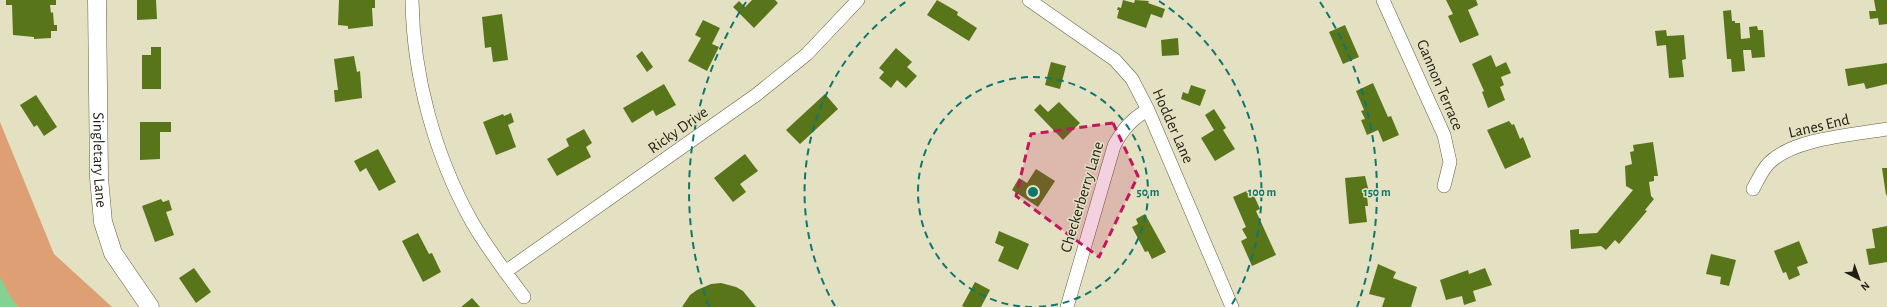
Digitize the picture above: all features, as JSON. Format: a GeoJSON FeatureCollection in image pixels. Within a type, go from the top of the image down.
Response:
{"type":"FeatureCollection","features":[{"type":"Feature","properties":{"kind":"street","name":"Singletary Lane"},"geometry":{"type":"LineString","coordinates":[[97,0],[99,178],[103,222],[113,253],[150,307]]}},
{"type":"Feature","properties":{"kind":"street"},"geometry":{"type":"LineString","coordinates":[[412,0],[418,62],[434,133],[457,193],[472,222],[505,272],[524,297]]}},
{"type":"Feature","properties":{"kind":"street","name":"Ricky Drive"},"geometry":{"type":"LineString","coordinates":[[505,272],[756,95],[807,54],[858,0]]}},
{"type":"Feature","properties":{"kind":"street","name":"Hodder Lane"},"geometry":{"type":"LineString","coordinates":[[1029,0],[1115,60],[1132,79],[1148,110],[1232,307]]}},
{"type":"Feature","properties":{"kind":"street","name":"Gannon Terrace"},"geometry":{"type":"LineString","coordinates":[[1384,0],[1444,135],[1450,162],[1444,186]]}},
{"type":"Feature","properties":{"kind":"street","name":"Checkerberry Lane"},"geometry":{"type":"LineString","coordinates":[[1067,307],[1114,146],[1127,126],[1137,116],[1148,110]]}},
{"type":"Feature","properties":{"kind":"street","name":"Lanes End"},"geometry":{"type":"LineString","coordinates":[[1754,189],[1760,174],[1769,162],[1794,147],[1887,129]]}},
{"type":"Feature","properties":{"kind":"highlighted area"},"geometry":{"type":"Polygon","coordinates":[[[1113,123],[1138,176],[1099,257],[1016,196],[1031,134],[1113,123]]]}},
{"type":"Feature","properties":{"kind":"shaded area"},"geometry":{"type":"Polygon","coordinates":[[[0,122],[54,254],[112,307],[0,307],[0,122]]]}},
{"type":"Feature","properties":{"kind":"shaded area"},"geometry":{"type":"Polygon","coordinates":[[[0,277],[10,296],[18,307],[0,307],[0,277]]]}},
{"type":"Feature","properties":{"kind":"building"},"geometry":{"type":"Polygon","coordinates":[[[6,0],[56,0],[56,5],[50,5],[51,13],[53,12],[54,25],[57,25],[57,31],[51,31],[51,38],[34,39],[34,37],[13,35],[12,5],[6,5],[6,0]]]}},
{"type":"Feature","properties":{"kind":"building"},"geometry":{"type":"Polygon","coordinates":[[[137,0],[156,0],[157,19],[137,20],[137,0]]]}},
{"type":"Feature","properties":{"kind":"building"},"geometry":{"type":"Polygon","coordinates":[[[339,0],[375,0],[375,8],[372,8],[373,26],[348,29],[348,26],[338,25],[339,0]]]}},
{"type":"Feature","properties":{"kind":"building"},"geometry":{"type":"Polygon","coordinates":[[[752,0],[775,0],[778,3],[754,28],[733,7],[739,1],[745,7],[752,0]]]}},
{"type":"Feature","properties":{"kind":"building"},"geometry":{"type":"Polygon","coordinates":[[[937,0],[958,12],[957,15],[977,28],[969,41],[927,15],[937,0]]]}},
{"type":"Feature","properties":{"kind":"building"},"geometry":{"type":"Polygon","coordinates":[[[1123,0],[1134,3],[1135,0],[1149,1],[1148,3],[1165,9],[1162,18],[1151,14],[1146,28],[1117,18],[1119,10],[1117,10],[1118,7],[1121,8],[1123,0]]]}},
{"type":"Feature","properties":{"kind":"building"},"geometry":{"type":"Polygon","coordinates":[[[1446,0],[1476,0],[1478,5],[1468,10],[1479,35],[1460,43],[1448,16],[1453,14],[1446,0]]]}},
{"type":"Feature","properties":{"kind":"building"},"geometry":{"type":"Polygon","coordinates":[[[1874,0],[1887,0],[1887,24],[1879,25],[1878,18],[1870,19],[1869,11],[1876,11],[1874,0]]]}},
{"type":"Feature","properties":{"kind":"building"},"geometry":{"type":"Polygon","coordinates":[[[1731,10],[1732,21],[1735,21],[1735,23],[1740,23],[1741,39],[1750,38],[1749,27],[1757,26],[1758,30],[1763,30],[1765,57],[1752,58],[1751,50],[1743,50],[1745,71],[1732,72],[1731,59],[1727,59],[1723,11],[1731,10]]]}},
{"type":"Feature","properties":{"kind":"building"},"geometry":{"type":"Polygon","coordinates":[[[502,14],[508,60],[493,62],[491,47],[485,48],[482,17],[502,14]]]}},
{"type":"Feature","properties":{"kind":"building"},"geometry":{"type":"Polygon","coordinates":[[[703,20],[720,28],[712,44],[719,47],[707,71],[688,61],[701,38],[695,35],[703,20]]]}},
{"type":"Feature","properties":{"kind":"building"},"geometry":{"type":"Polygon","coordinates":[[[1345,25],[1359,57],[1343,64],[1329,32],[1345,25]]]}},
{"type":"Feature","properties":{"kind":"building"},"geometry":{"type":"Polygon","coordinates":[[[1666,30],[1667,36],[1684,35],[1686,59],[1682,60],[1684,77],[1669,78],[1666,45],[1657,46],[1655,31],[1666,30]]]}},
{"type":"Feature","properties":{"kind":"building"},"geometry":{"type":"Polygon","coordinates":[[[1178,38],[1179,55],[1162,56],[1161,40],[1178,38]]]}},
{"type":"Feature","properties":{"kind":"building"},"geometry":{"type":"Polygon","coordinates":[[[151,47],[161,47],[161,89],[142,89],[142,55],[151,55],[151,47]]]}},
{"type":"Feature","properties":{"kind":"building"},"geometry":{"type":"Polygon","coordinates":[[[896,48],[912,62],[907,67],[917,76],[906,88],[897,80],[891,88],[879,78],[884,72],[879,68],[896,48]]]}},
{"type":"Feature","properties":{"kind":"building"},"geometry":{"type":"Polygon","coordinates":[[[642,51],[653,67],[647,72],[636,56],[642,51]]]}},
{"type":"Feature","properties":{"kind":"building"},"geometry":{"type":"Polygon","coordinates":[[[1491,55],[1496,67],[1506,62],[1511,73],[1501,77],[1504,85],[1500,87],[1505,100],[1488,108],[1482,92],[1484,91],[1472,64],[1491,55]]]}},
{"type":"Feature","properties":{"kind":"building"},"geometry":{"type":"Polygon","coordinates":[[[354,56],[357,72],[360,71],[362,98],[335,102],[334,90],[338,90],[334,59],[354,56]]]}},
{"type":"Feature","properties":{"kind":"building"},"geometry":{"type":"Polygon","coordinates":[[[1051,62],[1066,66],[1060,89],[1045,85],[1051,62]]]}},
{"type":"Feature","properties":{"kind":"building"},"geometry":{"type":"Polygon","coordinates":[[[1887,63],[1887,84],[1866,89],[1864,83],[1848,86],[1845,69],[1887,63]]]}},
{"type":"Feature","properties":{"kind":"building"},"geometry":{"type":"Polygon","coordinates":[[[1373,83],[1388,117],[1391,116],[1399,135],[1383,142],[1378,130],[1367,135],[1361,120],[1365,119],[1361,111],[1364,110],[1356,91],[1373,83]]]}},
{"type":"Feature","properties":{"kind":"building"},"geometry":{"type":"Polygon","coordinates":[[[664,84],[676,105],[656,116],[653,110],[632,123],[623,108],[664,84]]]}},
{"type":"Feature","properties":{"kind":"building"},"geometry":{"type":"Polygon","coordinates":[[[1191,85],[1206,90],[1200,106],[1181,99],[1183,92],[1188,94],[1191,85]]]}},
{"type":"Feature","properties":{"kind":"building"},"geometry":{"type":"Polygon","coordinates":[[[825,94],[838,109],[800,144],[786,130],[825,94]]]}},
{"type":"Feature","properties":{"kind":"building"},"geometry":{"type":"Polygon","coordinates":[[[36,95],[57,127],[44,136],[37,125],[34,127],[20,105],[36,95]]]}},
{"type":"Feature","properties":{"kind":"building"},"geometry":{"type":"Polygon","coordinates":[[[1059,102],[1080,123],[1063,140],[1034,110],[1040,104],[1048,112],[1059,102]]]}},
{"type":"Feature","properties":{"kind":"building"},"geometry":{"type":"Polygon","coordinates":[[[1214,109],[1226,128],[1223,130],[1235,149],[1215,161],[1201,138],[1214,130],[1205,115],[1214,109]]]}},
{"type":"Feature","properties":{"kind":"building"},"geometry":{"type":"Polygon","coordinates":[[[511,113],[514,122],[508,125],[516,147],[496,155],[483,122],[503,114],[504,116],[511,113]]]}},
{"type":"Feature","properties":{"kind":"building"},"geometry":{"type":"Polygon","coordinates":[[[1509,121],[1512,125],[1514,124],[1520,139],[1523,137],[1531,157],[1505,169],[1487,130],[1509,121]]]}},
{"type":"Feature","properties":{"kind":"building"},"geometry":{"type":"Polygon","coordinates":[[[140,122],[171,122],[171,132],[160,132],[160,159],[140,160],[140,122]]]}},
{"type":"Feature","properties":{"kind":"building"},"geometry":{"type":"Polygon","coordinates":[[[584,129],[592,143],[586,147],[591,157],[557,176],[547,159],[569,146],[566,139],[584,129]]]}},
{"type":"Feature","properties":{"kind":"building"},"geometry":{"type":"Polygon","coordinates":[[[1653,142],[1658,176],[1654,176],[1654,181],[1649,182],[1651,196],[1654,199],[1645,210],[1647,211],[1619,244],[1615,240],[1606,250],[1601,246],[1571,249],[1570,230],[1579,229],[1579,234],[1597,233],[1633,190],[1626,186],[1625,166],[1632,164],[1630,152],[1634,151],[1633,145],[1653,142]]]}},
{"type":"Feature","properties":{"kind":"building"},"geometry":{"type":"Polygon","coordinates":[[[378,149],[396,182],[379,191],[366,168],[360,172],[354,161],[378,149]]]}},
{"type":"Feature","properties":{"kind":"building"},"geometry":{"type":"Polygon","coordinates":[[[745,154],[758,171],[740,184],[746,192],[733,202],[714,178],[745,154]]]}},
{"type":"Feature","properties":{"kind":"building"},"geometry":{"type":"Polygon","coordinates":[[[1882,168],[1887,168],[1887,195],[1886,195],[1882,168]]]}},
{"type":"Feature","properties":{"kind":"building"},"geometry":{"type":"Polygon","coordinates":[[[1036,169],[1055,181],[1038,207],[1012,190],[1019,178],[1027,183],[1036,169]]]}},
{"type":"Feature","properties":{"kind":"building"},"geometry":{"type":"Polygon","coordinates":[[[1365,176],[1370,196],[1367,196],[1368,206],[1365,206],[1367,222],[1349,224],[1345,178],[1365,176]]]}},
{"type":"Feature","properties":{"kind":"building"},"geometry":{"type":"Polygon","coordinates":[[[1251,189],[1260,209],[1256,211],[1276,255],[1252,266],[1241,241],[1247,238],[1242,229],[1246,227],[1233,197],[1251,189]]]}},
{"type":"Feature","properties":{"kind":"building"},"geometry":{"type":"Polygon","coordinates":[[[161,199],[163,202],[169,200],[172,210],[166,212],[174,235],[155,242],[142,206],[161,199]]]}},
{"type":"Feature","properties":{"kind":"building"},"geometry":{"type":"Polygon","coordinates":[[[1145,214],[1166,252],[1152,259],[1148,251],[1145,252],[1132,227],[1138,224],[1136,219],[1145,214]]]}},
{"type":"Feature","properties":{"kind":"building"},"geometry":{"type":"Polygon","coordinates":[[[1887,226],[1887,262],[1869,265],[1866,249],[1875,248],[1872,229],[1887,226]]]}},
{"type":"Feature","properties":{"kind":"building"},"geometry":{"type":"Polygon","coordinates":[[[999,231],[1029,244],[1018,270],[998,261],[1004,247],[995,243],[999,231]]]}},
{"type":"Feature","properties":{"kind":"building"},"geometry":{"type":"Polygon","coordinates":[[[418,233],[429,254],[432,253],[441,272],[423,282],[402,241],[418,233]]]}},
{"type":"Feature","properties":{"kind":"building"},"geometry":{"type":"Polygon","coordinates":[[[1799,241],[1808,263],[1797,267],[1800,275],[1789,280],[1786,272],[1783,273],[1774,251],[1799,241]]]}},
{"type":"Feature","properties":{"kind":"building"},"geometry":{"type":"Polygon","coordinates":[[[1711,254],[1736,260],[1729,286],[1720,284],[1721,277],[1706,274],[1711,254]]]}},
{"type":"Feature","properties":{"kind":"building"},"geometry":{"type":"Polygon","coordinates":[[[1378,264],[1396,272],[1393,278],[1417,287],[1411,307],[1382,307],[1385,298],[1369,294],[1378,264]]]}},
{"type":"Feature","properties":{"kind":"building"},"geometry":{"type":"Polygon","coordinates":[[[194,268],[211,292],[196,303],[179,278],[194,268]]]}},
{"type":"Feature","properties":{"kind":"building"},"geometry":{"type":"Polygon","coordinates":[[[1485,268],[1492,285],[1473,291],[1476,301],[1464,305],[1462,296],[1446,300],[1440,280],[1468,270],[1469,274],[1485,268]]]}},
{"type":"Feature","properties":{"kind":"building"},"geometry":{"type":"Polygon","coordinates":[[[975,282],[990,290],[981,307],[964,307],[962,306],[975,282]]]}},
{"type":"Feature","properties":{"kind":"building"},"geometry":{"type":"Polygon","coordinates":[[[721,283],[736,287],[743,291],[756,307],[682,307],[690,295],[697,290],[711,284],[721,283]]]}},
{"type":"Feature","properties":{"kind":"building"},"geometry":{"type":"Polygon","coordinates":[[[472,298],[480,307],[461,307],[472,298]]]}}]}
